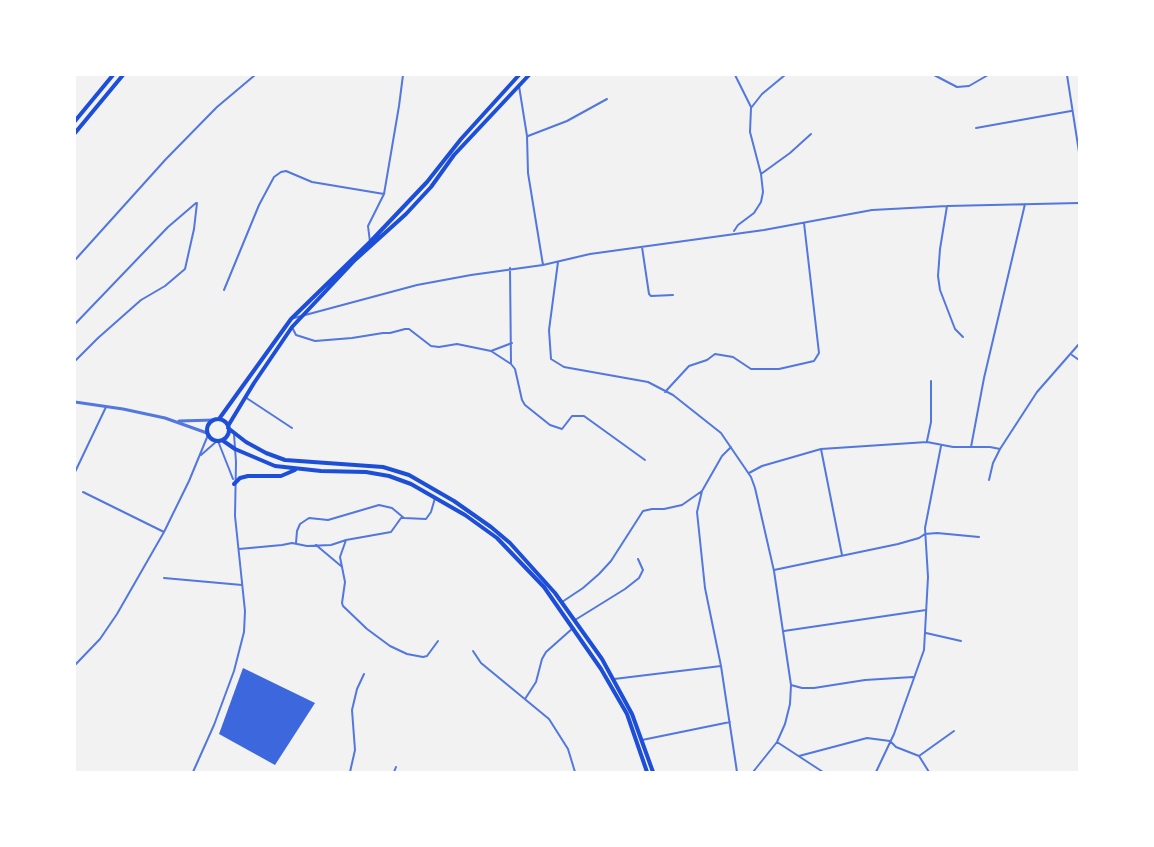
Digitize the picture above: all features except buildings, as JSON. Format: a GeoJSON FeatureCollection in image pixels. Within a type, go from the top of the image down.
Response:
{"type":"FeatureCollection","features":[{"type":"Feature","properties":{"kind":"main road"},"geometry":{"type":"LineString","coordinates":[[75,121],[113,75]]}},
{"type":"Feature","properties":{"kind":"main road"},"geometry":{"type":"LineString","coordinates":[[75,133],[123,75]]}},
{"type":"Feature","properties":{"kind":"main road"},"geometry":{"type":"LineString","coordinates":[[519,75],[461,139],[427,182],[370,242],[291,319],[217,420],[209,424],[207,434],[275,466],[366,472],[389,476],[411,484],[465,515],[503,544],[544,587],[602,669],[627,714],[647,772]]}},
{"type":"Feature","properties":{"kind":"main road"},"geometry":{"type":"LineString","coordinates":[[219,440],[226,437],[228,427],[245,397],[292,327],[355,260],[406,214],[431,187],[454,155],[529,75]]}},
{"type":"Feature","properties":{"kind":"main road"},"geometry":{"type":"LineString","coordinates":[[217,420],[234,434],[266,453],[285,460],[382,466],[409,475],[491,526],[522,555],[561,602],[614,679],[632,714],[653,772]]}},
{"type":"Feature","properties":{"kind":"main road"},"geometry":{"type":"LineString","coordinates":[[234,483],[248,476],[282,476],[297,469]]}},
{"type":"Feature","properties":{"kind":"street"},"geometry":{"type":"LineString","coordinates":[[75,260],[166,159],[217,107],[255,75]]}},
{"type":"Feature","properties":{"kind":"street"},"geometry":{"type":"LineString","coordinates":[[370,242],[368,226],[384,194],[403,75]]}},
{"type":"Feature","properties":{"kind":"street"},"geometry":{"type":"LineString","coordinates":[[733,233],[738,225],[754,213],[763,192],[761,174],[750,132],[751,108],[735,75]]}},
{"type":"Feature","properties":{"kind":"street"},"geometry":{"type":"LineString","coordinates":[[751,108],[762,94],[784,75]]}},
{"type":"Feature","properties":{"kind":"street"},"geometry":{"type":"LineString","coordinates":[[934,75],[957,87],[969,86],[988,75]]}},
{"type":"Feature","properties":{"kind":"street"},"geometry":{"type":"LineString","coordinates":[[1066,75],[1079,152]]}},
{"type":"Feature","properties":{"kind":"street"},"geometry":{"type":"LineString","coordinates":[[519,86],[527,136],[528,173],[543,265]]}},
{"type":"Feature","properties":{"kind":"street"},"geometry":{"type":"LineString","coordinates":[[527,136],[567,121],[607,99]]}},
{"type":"Feature","properties":{"kind":"street"},"geometry":{"type":"LineString","coordinates":[[976,128],[1071,111]]}},
{"type":"Feature","properties":{"kind":"street"},"geometry":{"type":"LineString","coordinates":[[761,174],[811,134]]}},
{"type":"Feature","properties":{"kind":"street"},"geometry":{"type":"LineString","coordinates":[[224,290],[259,205],[274,177],[281,172],[286,171],[312,182],[384,194]]}},
{"type":"Feature","properties":{"kind":"street"},"geometry":{"type":"LineString","coordinates":[[75,324],[168,227],[197,203],[185,268],[165,286],[141,300],[75,361]]}},
{"type":"Feature","properties":{"kind":"street"},"geometry":{"type":"LineString","coordinates":[[291,319],[417,285],[510,268],[543,265],[590,254],[804,223],[872,210],[1079,203]]}},
{"type":"Feature","properties":{"kind":"street"},"geometry":{"type":"LineString","coordinates":[[971,447],[984,378],[1024,204]]}},
{"type":"Feature","properties":{"kind":"street"},"geometry":{"type":"LineString","coordinates":[[947,206],[940,249],[940,290],[955,329],[963,337]]}},
{"type":"Feature","properties":{"kind":"street"},"geometry":{"type":"LineString","coordinates":[[665,392],[688,366],[707,360],[716,354],[733,357],[751,369],[779,369],[814,361],[819,353],[804,223]]}},
{"type":"Feature","properties":{"kind":"street"},"geometry":{"type":"LineString","coordinates":[[642,247],[649,294],[651,296],[673,295]]}},
{"type":"Feature","properties":{"kind":"street"},"geometry":{"type":"LineString","coordinates":[[558,262],[549,330],[552,359],[564,367],[648,382],[673,395],[714,427],[749,473],[759,501],[774,571],[791,685],[790,704],[777,742],[753,772]]}},
{"type":"Feature","properties":{"kind":"street"},"geometry":{"type":"LineString","coordinates":[[510,268],[512,364]]}},
{"type":"Feature","properties":{"kind":"street"},"geometry":{"type":"LineString","coordinates":[[292,327],[296,335],[315,340],[410,329],[431,346],[439,348],[457,344],[491,351],[512,364],[525,405],[550,425],[562,429],[572,416],[584,416],[645,460]]}},
{"type":"Feature","properties":{"kind":"street"},"geometry":{"type":"LineString","coordinates":[[491,351],[512,343]]}},
{"type":"Feature","properties":{"kind":"street"},"geometry":{"type":"LineString","coordinates":[[989,480],[993,463],[1000,449],[1037,392],[1079,344]]}},
{"type":"Feature","properties":{"kind":"street"},"geometry":{"type":"LineString","coordinates":[[1071,354],[1079,360]]}},
{"type":"Feature","properties":{"kind":"street"},"geometry":{"type":"LineString","coordinates":[[927,442],[931,422],[931,381]]}},
{"type":"Feature","properties":{"kind":"street"},"geometry":{"type":"LineString","coordinates":[[245,397],[292,429]]}},
{"type":"Feature","properties":{"kind":"street"},"geometry":{"type":"LineString","coordinates":[[75,402],[177,421],[207,434],[199,457],[164,532],[117,614],[100,639],[75,665]]}},
{"type":"Feature","properties":{"kind":"street"},"geometry":{"type":"LineString","coordinates":[[75,472],[106,407]]}},
{"type":"Feature","properties":{"kind":"street"},"geometry":{"type":"LineString","coordinates":[[177,421],[217,420]]}},
{"type":"Feature","properties":{"kind":"street"},"geometry":{"type":"LineString","coordinates":[[193,772],[214,725],[243,644],[245,622],[235,516],[234,434]]}},
{"type":"Feature","properties":{"kind":"street"},"geometry":{"type":"LineString","coordinates":[[199,457],[219,440],[234,483]]}},
{"type":"Feature","properties":{"kind":"street"},"geometry":{"type":"LineString","coordinates":[[749,473],[762,466],[820,449],[927,442],[941,446],[1000,449]]}},
{"type":"Feature","properties":{"kind":"street"},"geometry":{"type":"LineString","coordinates":[[876,772],[924,650],[928,577],[925,534],[927,510],[941,446]]}},
{"type":"Feature","properties":{"kind":"street"},"geometry":{"type":"LineString","coordinates":[[731,447],[722,456],[702,491],[697,512],[705,588],[721,666],[737,772]]}},
{"type":"Feature","properties":{"kind":"street"},"geometry":{"type":"LineString","coordinates":[[820,449],[842,556]]}},
{"type":"Feature","properties":{"kind":"street"},"geometry":{"type":"LineString","coordinates":[[561,602],[583,588],[611,561],[644,511],[682,505],[702,491]]}},
{"type":"Feature","properties":{"kind":"street"},"geometry":{"type":"LineString","coordinates":[[83,492],[164,532]]}},
{"type":"Feature","properties":{"kind":"street"},"geometry":{"type":"LineString","coordinates":[[238,549],[296,543],[307,546],[332,545],[391,531],[401,518],[426,519],[431,512],[435,498]]}},
{"type":"Feature","properties":{"kind":"street"},"geometry":{"type":"LineString","coordinates":[[296,543],[300,524],[309,518],[328,520],[379,505],[392,508],[404,518]]}},
{"type":"Feature","properties":{"kind":"street"},"geometry":{"type":"LineString","coordinates":[[774,571],[911,541],[925,534],[979,537]]}},
{"type":"Feature","properties":{"kind":"street"},"geometry":{"type":"LineString","coordinates":[[346,540],[340,557],[345,582],[342,603],[367,629],[390,646],[407,654],[427,656],[438,641]]}},
{"type":"Feature","properties":{"kind":"street"},"geometry":{"type":"LineString","coordinates":[[316,545],[341,566]]}},
{"type":"Feature","properties":{"kind":"street"},"geometry":{"type":"LineString","coordinates":[[575,620],[639,578],[643,570],[638,559]]}},
{"type":"Feature","properties":{"kind":"street"},"geometry":{"type":"LineString","coordinates":[[164,578],[242,585]]}},
{"type":"Feature","properties":{"kind":"street"},"geometry":{"type":"LineString","coordinates":[[784,631],[926,610]]}},
{"type":"Feature","properties":{"kind":"street"},"geometry":{"type":"LineString","coordinates":[[525,699],[536,682],[546,652],[573,628]]}},
{"type":"Feature","properties":{"kind":"street"},"geometry":{"type":"LineString","coordinates":[[926,633],[961,641]]}},
{"type":"Feature","properties":{"kind":"street"},"geometry":{"type":"LineString","coordinates":[[473,651],[482,663],[549,719],[568,749],[575,772]]}},
{"type":"Feature","properties":{"kind":"street"},"geometry":{"type":"LineString","coordinates":[[614,679],[721,666]]}},
{"type":"Feature","properties":{"kind":"street"},"geometry":{"type":"LineString","coordinates":[[350,772],[355,750],[352,710],[357,689],[364,674]]}},
{"type":"Feature","properties":{"kind":"street"},"geometry":{"type":"LineString","coordinates":[[791,685],[814,688],[865,680],[913,677]]}},
{"type":"Feature","properties":{"kind":"street"},"geometry":{"type":"LineString","coordinates":[[642,740],[729,722]]}},
{"type":"Feature","properties":{"kind":"street"},"geometry":{"type":"LineString","coordinates":[[918,756],[954,731]]}},
{"type":"Feature","properties":{"kind":"street"},"geometry":{"type":"LineString","coordinates":[[800,756],[867,738],[890,741],[896,747],[918,756],[929,772]]}},
{"type":"Feature","properties":{"kind":"street"},"geometry":{"type":"LineString","coordinates":[[777,742],[823,772]]}},
{"type":"Feature","properties":{"kind":"street"},"geometry":{"type":"LineString","coordinates":[[394,772],[396,767]]}}]}
